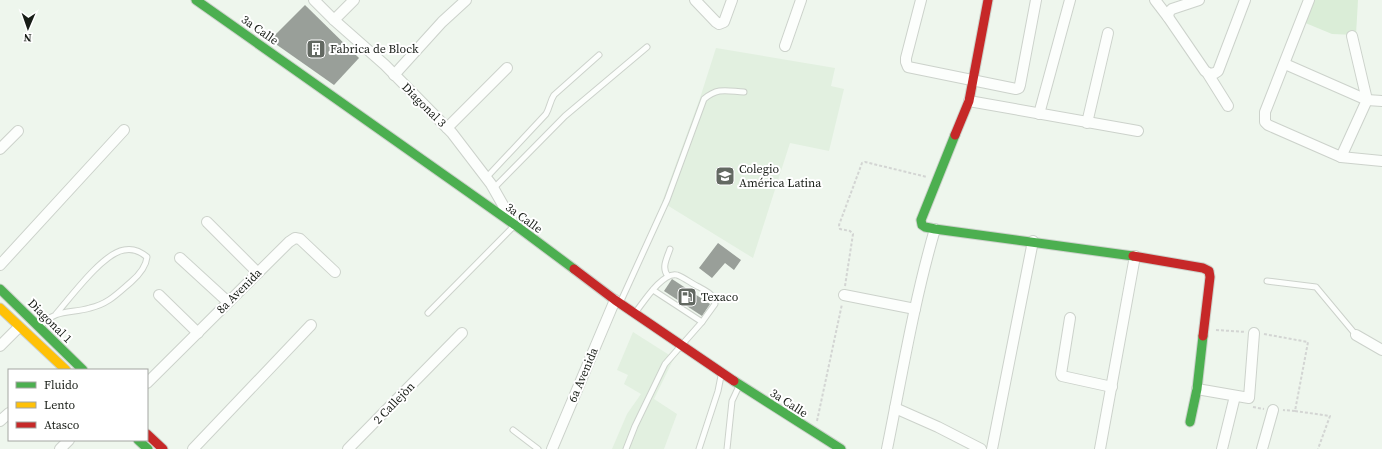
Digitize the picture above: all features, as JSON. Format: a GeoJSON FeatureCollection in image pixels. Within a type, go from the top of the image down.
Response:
{"type":"FeatureCollection","features":[{"type":"Feature","properties":{"kind":"main road","name":"3a Calle"},"geometry":{"type":"LineString","coordinates":[[196,0],[515,225],[617,302],[739,385],[841,449]]}},
{"type":"Feature","properties":{"kind":"main road"},"geometry":{"type":"LineString","coordinates":[[988,0],[969,101],[921,220],[922,225],[935,229],[1033,241],[1134,256],[1203,268],[1209,271],[1210,276],[1197,389],[1190,422]]}},
{"type":"Feature","properties":{"kind":"main road","name":"Diagonal 1"},"geometry":{"type":"LineString","coordinates":[[0,289],[82,369]]}},
{"type":"Feature","properties":{"kind":"main road","name":"Diagonal 1"},"geometry":{"type":"LineString","coordinates":[[0,308],[60,368]]}},
{"type":"Feature","properties":{"kind":"main road"},"geometry":{"type":"LineString","coordinates":[[148,435],[163,449]]}},
{"type":"Feature","properties":{"kind":"main road"},"geometry":{"type":"LineString","coordinates":[[139,441],[148,449]]}},
{"type":"Feature","properties":{"kind":"street","name":"Diagonal 3"},"geometry":{"type":"LineString","coordinates":[[314,0],[394,75],[447,128],[494,188],[515,225]]}},
{"type":"Feature","properties":{"kind":"street"},"geometry":{"type":"LineString","coordinates":[[334,20],[354,0]]}},
{"type":"Feature","properties":{"kind":"street"},"geometry":{"type":"LineString","coordinates":[[394,75],[442,22],[466,0]]}},
{"type":"Feature","properties":{"kind":"street"},"geometry":{"type":"LineString","coordinates":[[695,0],[719,24],[724,22],[732,0]]}},
{"type":"Feature","properties":{"kind":"street"},"geometry":{"type":"LineString","coordinates":[[785,46],[801,0]]}},
{"type":"Feature","properties":{"kind":"street"},"geometry":{"type":"LineString","coordinates":[[921,0],[906,58],[908,67],[1012,89],[1019,88],[1036,0]]}},
{"type":"Feature","properties":{"kind":"street"},"geometry":{"type":"LineString","coordinates":[[1039,114],[1070,0]]}},
{"type":"Feature","properties":{"kind":"street"},"geometry":{"type":"LineString","coordinates":[[1155,0],[1208,74],[1228,106]]}},
{"type":"Feature","properties":{"kind":"street"},"geometry":{"type":"LineString","coordinates":[[1168,17],[1169,12],[1172,9],[1199,0]]}},
{"type":"Feature","properties":{"kind":"street"},"geometry":{"type":"LineString","coordinates":[[1208,74],[1213,74],[1218,71],[1245,0]]}},
{"type":"Feature","properties":{"kind":"street"},"geometry":{"type":"LineString","coordinates":[[1309,0],[1265,112],[1265,122],[1268,125],[1341,157],[1382,160]]}},
{"type":"Feature","properties":{"kind":"street"},"geometry":{"type":"LineString","coordinates":[[1087,123],[1108,33]]}},
{"type":"Feature","properties":{"kind":"street"},"geometry":{"type":"LineString","coordinates":[[1341,157],[1367,100],[1352,36]]}},
{"type":"Feature","properties":{"kind":"street"},"geometry":{"type":"LineString","coordinates":[[1285,64],[1367,100],[1382,101]]}},
{"type":"Feature","properties":{"kind":"street"},"geometry":{"type":"LineString","coordinates":[[447,128],[507,68]]}},
{"type":"Feature","properties":{"kind":"street"},"geometry":{"type":"LineString","coordinates":[[969,101],[1138,131]]}},
{"type":"Feature","properties":{"kind":"street"},"geometry":{"type":"LineString","coordinates":[[0,264],[124,130]]}},
{"type":"Feature","properties":{"kind":"street"},"geometry":{"type":"LineString","coordinates":[[0,149],[18,132]]}},
{"type":"Feature","properties":{"kind":"street"},"geometry":{"type":"LineString","coordinates":[[207,222],[258,273]]}},
{"type":"Feature","properties":{"kind":"street"},"geometry":{"type":"LineString","coordinates":[[887,449],[915,309],[926,260],[935,229]]}},
{"type":"Feature","properties":{"kind":"street","name":"8a Avenida"},"geometry":{"type":"LineString","coordinates":[[148,382],[289,242],[295,238],[300,239],[335,272]]}},
{"type":"Feature","properties":{"kind":"street"},"geometry":{"type":"LineString","coordinates":[[992,449],[1033,241]]}},
{"type":"Feature","properties":{"kind":"street"},"geometry":{"type":"LineString","coordinates":[[1100,449],[1134,256]]}},
{"type":"Feature","properties":{"kind":"street"},"geometry":{"type":"LineString","coordinates":[[180,258],[228,302]]}},
{"type":"Feature","properties":{"kind":"street"},"geometry":{"type":"LineString","coordinates":[[159,295],[198,333]]}},
{"type":"Feature","properties":{"kind":"street"},"geometry":{"type":"LineString","coordinates":[[844,295],[915,309]]}},
{"type":"Feature","properties":{"kind":"street","name":"6a Avenida"},"geometry":{"type":"LineString","coordinates":[[552,449],[617,302]]}},
{"type":"Feature","properties":{"kind":"street"},"geometry":{"type":"LineString","coordinates":[[1070,318],[1061,374],[1062,376],[1112,386]]}},
{"type":"Feature","properties":{"kind":"street"},"geometry":{"type":"LineString","coordinates":[[193,449],[311,325]]}},
{"type":"Feature","properties":{"kind":"street"},"geometry":{"type":"LineString","coordinates":[[0,346],[19,327]]}},
{"type":"Feature","properties":{"kind":"street"},"geometry":{"type":"LineString","coordinates":[[439,356],[462,332]]}},
{"type":"Feature","properties":{"kind":"street"},"geometry":{"type":"LineString","coordinates":[[1197,389],[1249,398],[1254,333]]}},
{"type":"Feature","properties":{"kind":"street"},"geometry":{"type":"LineString","coordinates":[[1356,335],[1382,350]]}},
{"type":"Feature","properties":{"kind":"street"},"geometry":{"type":"LineString","coordinates":[[1222,449],[1235,396]]}},
{"type":"Feature","properties":{"kind":"street"},"geometry":{"type":"LineString","coordinates":[[895,408],[938,427],[981,449]]}},
{"type":"Feature","properties":{"kind":"street"},"geometry":{"type":"LineString","coordinates":[[1262,449],[1273,410]]}},
{"type":"Feature","properties":{"kind":"street"},"geometry":{"type":"LineString","coordinates":[[0,421],[8,413]]}},
{"type":"Feature","properties":{"kind":"street"},"geometry":{"type":"LineString","coordinates":[[60,449],[68,441]]}},
{"type":"Feature","properties":{"kind":"lane"},"geometry":{"type":"LineString","coordinates":[[494,188],[565,116],[647,47]]}},
{"type":"Feature","properties":{"kind":"lane"},"geometry":{"type":"LineString","coordinates":[[486,178],[546,114],[554,95],[599,54]]}},
{"type":"Feature","properties":{"kind":"lane"},"geometry":{"type":"LineString","coordinates":[[617,302],[666,200],[704,99],[712,93],[720,90],[744,92]]}},
{"type":"Feature","properties":{"kind":"lane"},"geometry":{"type":"LineString","coordinates":[[428,313],[515,225]]}},
{"type":"Feature","properties":{"kind":"lane"},"geometry":{"type":"LineString","coordinates":[[39,327],[56,314],[64,311],[90,308],[110,301],[146,264],[147,257],[136,250],[124,249],[115,252],[100,264],[56,314]]}},
{"type":"Feature","properties":{"kind":"lane"},"geometry":{"type":"LineString","coordinates":[[668,276],[665,273],[665,268],[666,259],[670,249]]}},
{"type":"Feature","properties":{"kind":"lane"},"geometry":{"type":"LineString","coordinates":[[626,449],[635,426],[665,364],[680,345],[702,322],[715,304],[714,299],[710,294],[676,275],[668,276],[662,279],[635,313]]}},
{"type":"Feature","properties":{"kind":"lane"},"geometry":{"type":"LineString","coordinates":[[1267,281],[1316,287],[1356,335]]}},
{"type":"Feature","properties":{"kind":"lane"},"geometry":{"type":"LineString","coordinates":[[653,290],[702,322]]}},
{"type":"Feature","properties":{"kind":"lane","name":"2 Callejòn"},"geometry":{"type":"LineString","coordinates":[[348,449],[439,356]]}},
{"type":"Feature","properties":{"kind":"lane"},"geometry":{"type":"LineString","coordinates":[[699,449],[718,391],[721,373]]}},
{"type":"Feature","properties":{"kind":"lane"},"geometry":{"type":"LineString","coordinates":[[727,449],[732,401],[739,385]]}},
{"type":"Feature","properties":{"kind":"lane"},"geometry":{"type":"LineString","coordinates":[[513,430],[538,449]]}},
{"type":"Feature","properties":{"kind":"path"},"geometry":{"type":"LineString","coordinates":[[814,433],[844,295],[853,234],[840,229],[839,225],[862,163],[865,162],[938,180]]}},
{"type":"Feature","properties":{"kind":"path"},"geometry":{"type":"LineString","coordinates":[[1295,411],[1308,342]]}},
{"type":"Feature","properties":{"kind":"path"},"geometry":{"type":"LineString","coordinates":[[1249,398],[1250,407],[1330,416],[1318,449]]}},
{"type":"Feature","properties":{"kind":"shaded area"},"geometry":{"type":"Polygon","coordinates":[[[1310,0],[1358,0],[1356,35],[1332,34],[1303,22],[1310,0]]]}},
{"type":"Feature","properties":{"kind":"shaded area","name":"Colegio América Latina"},"geometry":{"type":"Polygon","coordinates":[[[716,48],[835,68],[831,86],[844,89],[829,151],[790,143],[753,258],[662,202],[700,98],[716,48]]]}},
{"type":"Feature","properties":{"kind":"shaded area"},"geometry":{"type":"Polygon","coordinates":[[[633,332],[674,358],[654,399],[677,414],[664,449],[612,449],[627,414],[641,394],[624,384],[628,375],[617,370],[633,332]]]}},
{"type":"Feature","properties":{"kind":"building","name":"Fabrica de Block"},"geometry":{"type":"Polygon","coordinates":[[[305,5],[359,58],[334,85],[270,40],[305,5]]]}},
{"type":"Feature","properties":{"kind":"building"},"geometry":{"type":"Polygon","coordinates":[[[718,243],[741,260],[734,270],[725,263],[712,278],[699,268],[718,243]]]}},
{"type":"Feature","properties":{"kind":"building","name":"Texaco"},"geometry":{"type":"Polygon","coordinates":[[[672,279],[710,304],[702,316],[664,291],[672,279]]]}},
{"type":"Feature","properties":{"kind":"traffic: fast"},"geometry":{"type":"LineString","coordinates":[[196,0],[515,225],[574,269]]}},
{"type":"Feature","properties":{"kind":"traffic: fast"},"geometry":{"type":"LineString","coordinates":[[955,135],[921,220],[922,225],[935,229],[1133,256]]}},
{"type":"Feature","properties":{"kind":"traffic: fast"},"geometry":{"type":"LineString","coordinates":[[0,289],[82,369]]}},
{"type":"Feature","properties":{"kind":"traffic: fast"},"geometry":{"type":"LineString","coordinates":[[1190,422],[1197,389],[1203,336]]}},
{"type":"Feature","properties":{"kind":"traffic: fast"},"geometry":{"type":"LineString","coordinates":[[734,381],[841,449]]}},
{"type":"Feature","properties":{"kind":"traffic: fast"},"geometry":{"type":"LineString","coordinates":[[139,441],[148,449]]}},
{"type":"Feature","properties":{"kind":"traffic: slow"},"geometry":{"type":"LineString","coordinates":[[0,308],[65,369]]}},
{"type":"Feature","properties":{"kind":"traffic: jam"},"geometry":{"type":"LineString","coordinates":[[955,135],[969,101],[988,0]]}},
{"type":"Feature","properties":{"kind":"traffic: jam"},"geometry":{"type":"LineString","coordinates":[[1133,256],[1203,268],[1209,271],[1210,277],[1203,336]]}},
{"type":"Feature","properties":{"kind":"traffic: jam"},"geometry":{"type":"LineString","coordinates":[[574,269],[615,300],[734,381]]}},
{"type":"Feature","properties":{"kind":"traffic: jam"},"geometry":{"type":"LineString","coordinates":[[148,435],[163,449]]}},
{"type":"Feature","properties":{"kind":"place","name":"Fabrica de Block"},"geometry":{"type":"Point","coordinates":[316,49]}},
{"type":"Feature","properties":{"kind":"place","name":"Colegio América Latina"},"geometry":{"type":"Point","coordinates":[725,176]}},
{"type":"Feature","properties":{"kind":"place","name":"Texaco"},"geometry":{"type":"Point","coordinates":[687,297]}}]}
